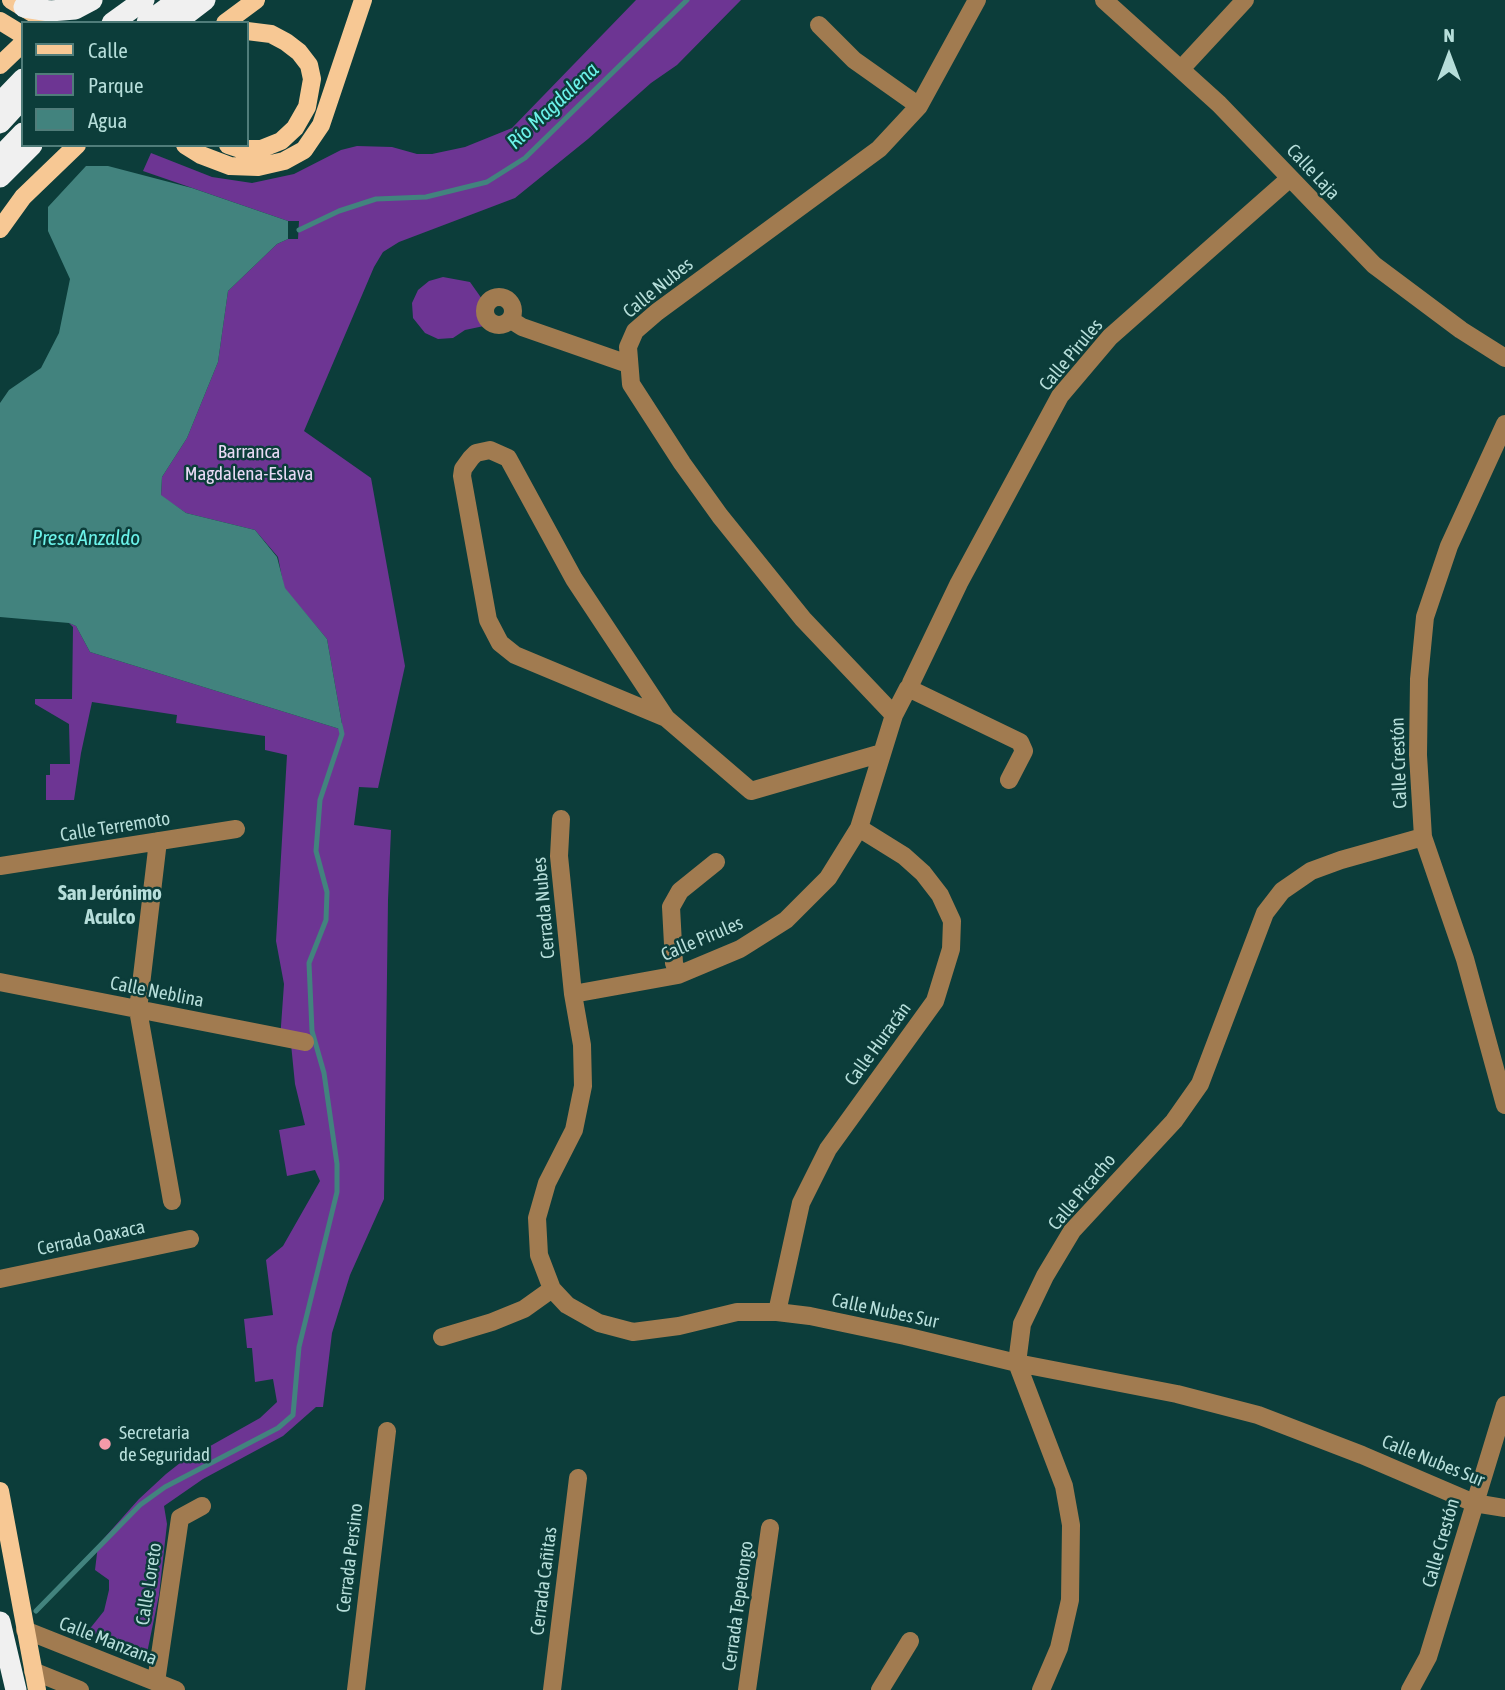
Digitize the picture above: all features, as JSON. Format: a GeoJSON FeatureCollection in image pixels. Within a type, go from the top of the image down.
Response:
{"type":"FeatureCollection","features":[{"type":"Feature","properties":{"kind":"highway"},"geometry":{"type":"LineString","coordinates":[[18,4],[50,11],[75,9],[92,0]]}},
{"type":"Feature","properties":{"kind":"highway"},"geometry":{"type":"LineString","coordinates":[[82,21],[110,0]]}},
{"type":"Feature","properties":{"kind":"highway"},"geometry":{"type":"LineString","coordinates":[[115,21],[144,0]]}},
{"type":"Feature","properties":{"kind":"highway"},"geometry":{"type":"LineString","coordinates":[[149,21],[178,0]]}},
{"type":"Feature","properties":{"kind":"highway"},"geometry":{"type":"LineString","coordinates":[[177,21],[205,0]]}},
{"type":"Feature","properties":{"kind":"highway"},"geometry":{"type":"LineString","coordinates":[[0,123],[12,93]]}},
{"type":"Feature","properties":{"kind":"highway"},"geometry":{"type":"LineString","coordinates":[[0,157],[21,135]]}},
{"type":"Feature","properties":{"kind":"highway"},"geometry":{"type":"LineString","coordinates":[[0,177],[30,147]]}},
{"type":"Feature","properties":{"kind":"highway"},"geometry":{"type":"LineString","coordinates":[[0,1622],[16,1690]]}},
{"type":"Feature","properties":{"kind":"main road"},"geometry":{"type":"LineString","coordinates":[[49,21],[70,0]]}},
{"type":"Feature","properties":{"kind":"main road"},"geometry":{"type":"LineString","coordinates":[[228,21],[256,0]]}},
{"type":"Feature","properties":{"kind":"main road"},"geometry":{"type":"LineString","coordinates":[[188,147],[230,166],[258,167],[284,161],[304,150],[321,125],[363,0]]}},
{"type":"Feature","properties":{"kind":"main road"},"geometry":{"type":"LineString","coordinates":[[18,4],[44,21]]}},
{"type":"Feature","properties":{"kind":"main road"},"geometry":{"type":"LineString","coordinates":[[0,22],[21,34]]}},
{"type":"Feature","properties":{"kind":"main road"},"geometry":{"type":"LineString","coordinates":[[234,147],[261,149],[281,141],[295,128],[307,107],[312,79],[309,65],[299,52],[278,38],[248,31]]}},
{"type":"Feature","properties":{"kind":"main road"},"geometry":{"type":"LineString","coordinates":[[0,65],[21,45]]}},
{"type":"Feature","properties":{"kind":"main road"},"geometry":{"type":"LineString","coordinates":[[0,229],[23,197],[75,147]]}},
{"type":"Feature","properties":{"kind":"main road"},"geometry":{"type":"LineString","coordinates":[[0,1491],[37,1690]]}},
{"type":"Feature","properties":{"kind":"street","name":"Calle Nubes"},"geometry":{"type":"LineString","coordinates":[[628,364],[628,347],[635,331],[657,312],[879,149],[919,106],[977,0]]}},
{"type":"Feature","properties":{"kind":"street","name":"Calle Laja"},"geometry":{"type":"LineString","coordinates":[[1104,0],[1253,138],[1289,179],[1374,265],[1461,330],[1505,358]]}},
{"type":"Feature","properties":{"kind":"street"},"geometry":{"type":"LineString","coordinates":[[1181,69],[1245,0]]}},
{"type":"Feature","properties":{"kind":"street"},"geometry":{"type":"LineString","coordinates":[[819,24],[854,60],[919,106]]}},
{"type":"Feature","properties":{"kind":"street","name":"Calle Pirules"},"geometry":{"type":"LineString","coordinates":[[573,994],[678,975],[740,949],[786,920],[828,878],[859,828],[894,715],[959,583],[1060,396],[1111,337],[1289,179]]}},
{"type":"Feature","properties":{"kind":"street"},"geometry":{"type":"LineString","coordinates":[[510,320],[522,327],[628,364],[631,384],[720,516],[803,619],[894,715]]}},
{"type":"Feature","properties":{"kind":"street","name":"Calle Crestón"},"geometry":{"type":"LineString","coordinates":[[1505,424],[1449,546],[1425,617],[1419,679],[1418,755],[1423,837],[1465,959],[1505,1105]]}},
{"type":"Feature","properties":{"kind":"street"},"geometry":{"type":"LineString","coordinates":[[666,718],[515,655],[500,643],[488,620],[462,476],[466,463],[476,453],[490,450],[509,458],[574,579],[666,718],[751,791],[882,754]]}},
{"type":"Feature","properties":{"kind":"street"},"geometry":{"type":"LineString","coordinates":[[910,686],[1020,743],[1024,751],[1009,780]]}},
{"type":"Feature","properties":{"kind":"street","name":"Cerrada Nubes"},"geometry":{"type":"LineString","coordinates":[[561,819],[559,856],[573,994]]}},
{"type":"Feature","properties":{"kind":"street","name":"Calle Huracán"},"geometry":{"type":"LineString","coordinates":[[777,1312],[801,1203],[828,1149],[935,1001],[951,949],[952,921],[940,895],[923,873],[904,856],[859,828]]}},
{"type":"Feature","properties":{"kind":"street","name":"Calle Terremoto"},"geometry":{"type":"LineString","coordinates":[[0,866],[236,829]]}},
{"type":"Feature","properties":{"kind":"street","name":"Calle Picacho"},"geometry":{"type":"LineString","coordinates":[[1041,1690],[1059,1648],[1070,1600],[1071,1525],[1065,1486],[1017,1363],[1022,1324],[1045,1276],[1072,1231],[1174,1121],[1200,1084],[1265,913],[1282,891],[1311,871],[1423,837]]}},
{"type":"Feature","properties":{"kind":"street"},"geometry":{"type":"LineString","coordinates":[[158,841],[138,1010],[172,1201]]}},
{"type":"Feature","properties":{"kind":"street"},"geometry":{"type":"LineString","coordinates":[[678,975],[674,963],[671,907],[680,891],[716,862]]}},
{"type":"Feature","properties":{"kind":"street","name":"Calle Neblina"},"geometry":{"type":"LineString","coordinates":[[0,982],[305,1042]]}},
{"type":"Feature","properties":{"kind":"street","name":"Calle Nubes Sur"},"geometry":{"type":"LineString","coordinates":[[573,994],[582,1045],[581,1101],[574,1130],[547,1183],[537,1218],[539,1255],[552,1289],[567,1305],[599,1323],[633,1332],[679,1326],[737,1312],[777,1312],[810,1316],[1017,1363],[1177,1394],[1258,1415],[1362,1455],[1474,1503],[1505,1508]]}},
{"type":"Feature","properties":{"kind":"street","name":"Cerrada Oaxaca"},"geometry":{"type":"LineString","coordinates":[[0,1279],[190,1239]]}},
{"type":"Feature","properties":{"kind":"street"},"geometry":{"type":"LineString","coordinates":[[442,1337],[524,1309],[552,1289]]}},
{"type":"Feature","properties":{"kind":"street","name":"Calle Crestón"},"geometry":{"type":"LineString","coordinates":[[1410,1690],[1428,1657],[1505,1405]]}},
{"type":"Feature","properties":{"kind":"street","name":"Cerrada Persino"},"geometry":{"type":"LineString","coordinates":[[356,1690],[387,1431]]}},
{"type":"Feature","properties":{"kind":"street","name":"Cerrada Cañitas"},"geometry":{"type":"LineString","coordinates":[[552,1690],[578,1478]]}},
{"type":"Feature","properties":{"kind":"street","name":"Calle Loreto"},"geometry":{"type":"LineString","coordinates":[[156,1682],[180,1518],[202,1506]]}},
{"type":"Feature","properties":{"kind":"street","name":"Cerrada Tepetongo"},"geometry":{"type":"LineString","coordinates":[[747,1690],[770,1528]]}},
{"type":"Feature","properties":{"kind":"street","name":"Calle Manzana"},"geometry":{"type":"LineString","coordinates":[[25,1630],[176,1690]]}},
{"type":"Feature","properties":{"kind":"street"},"geometry":{"type":"LineString","coordinates":[[880,1690],[910,1641]]}},
{"type":"Feature","properties":{"kind":"street"},"geometry":{"type":"LineString","coordinates":[[33,1671],[80,1690]]}},
{"type":"Feature","properties":{"kind":"green space","name":"Barranca Magdalena-Eslava"},"geometry":{"type":"Polygon","coordinates":[[[636,0],[741,0],[677,65],[651,83],[515,198],[399,242],[383,252],[374,267],[304,431],[371,478],[405,666],[378,788],[359,787],[354,825],[391,830],[384,1199],[350,1275],[332,1333],[323,1407],[316,1407],[283,1436],[203,1479],[164,1506],[167,1524],[159,1595],[147,1653],[88,1631],[104,1611],[109,1590],[109,1580],[95,1570],[98,1545],[139,1499],[166,1474],[180,1463],[260,1418],[277,1402],[273,1379],[255,1382],[252,1348],[247,1348],[244,1319],[273,1315],[266,1260],[283,1246],[320,1181],[315,1170],[287,1176],[279,1130],[305,1125],[295,1084],[291,1044],[280,1040],[284,984],[276,941],[287,755],[265,750],[265,736],[176,723],[177,715],[92,702],[74,800],[46,800],[46,775],[50,775],[50,764],[70,764],[69,724],[35,704],[35,699],[72,699],[73,627],[69,623],[76,626],[90,652],[343,730],[327,639],[284,588],[278,557],[255,530],[186,513],[161,496],[162,477],[187,438],[218,362],[228,291],[277,244],[288,239],[298,239],[299,221],[288,221],[143,171],[151,153],[212,177],[252,183],[294,174],[341,150],[357,146],[392,147],[417,154],[432,154],[465,147],[512,128],[636,0]]]}},
{"type":"Feature","properties":{"kind":"green space"},"geometry":{"type":"Polygon","coordinates":[[[443,277],[470,282],[482,299],[477,313],[484,326],[465,330],[453,338],[438,339],[425,333],[413,318],[412,303],[418,290],[429,281],[443,277]]]}},
{"type":"Feature","properties":{"kind":"water","name":"Presa Anzaldo"},"geometry":{"type":"Polygon","coordinates":[[[86,166],[108,166],[192,188],[288,221],[288,239],[277,244],[228,291],[218,362],[187,438],[162,477],[161,495],[186,513],[255,530],[277,557],[285,588],[327,639],[343,730],[90,652],[76,626],[69,623],[0,617],[0,403],[9,390],[41,368],[59,333],[70,279],[48,231],[48,207],[86,166]]]}},
{"type":"Feature","properties":{"kind":"waterway","name":"Río Magdalena"},"geometry":{"type":"LineString","coordinates":[[299,230],[339,211],[376,199],[426,197],[487,182],[525,158],[687,0]]}},
{"type":"Feature","properties":{"kind":"waterway"},"geometry":{"type":"LineString","coordinates":[[36,1611],[140,1505],[165,1487],[278,1428],[293,1415],[299,1347],[337,1192],[337,1164],[324,1073],[312,1031],[309,963],[326,920],[327,892],[316,851],[320,800],[342,734],[340,725]]}},
{"type":"Feature","properties":{"kind":"place","name":"Secretaria de Seguridad"},"geometry":{"type":"Point","coordinates":[105,1444]}},
{"type":"Feature","properties":{"kind":"district","name":"San Jerónimo Aculco"},"geometry":{"type":"Point","coordinates":[110,905]}}]}
